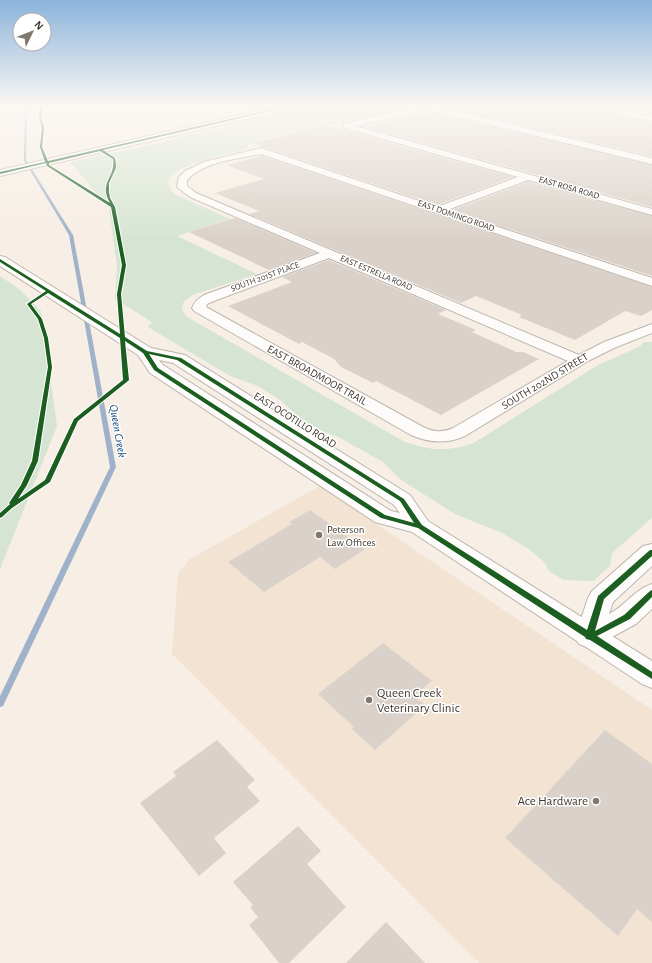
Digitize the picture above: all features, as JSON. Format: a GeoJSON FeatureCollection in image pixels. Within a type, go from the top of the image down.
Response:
{"type":"FeatureCollection","features":[{"type":"Feature","properties":{"kind":"main road"},"geometry":{"type":"LineString","coordinates":[[0,173],[101,150]]}},
{"type":"Feature","properties":{"kind":"main road"},"geometry":{"type":"LineString","coordinates":[[0,260],[145,352],[156,369],[383,517],[420,526],[652,676]]}},
{"type":"Feature","properties":{"kind":"main road"},"geometry":{"type":"LineString","coordinates":[[589,636],[601,598],[652,552]]}},
{"type":"Feature","properties":{"kind":"main road"},"geometry":{"type":"LineString","coordinates":[[589,636],[627,617],[652,593]]}},
{"type":"Feature","properties":{"kind":"street","name":"EAST ESTRELLA ROAD"},"geometry":{"type":"LineString","coordinates":[[261,150],[201,166],[190,172],[182,179],[182,187],[193,195],[579,360]]}},
{"type":"Feature","properties":{"kind":"street","name":"EAST DOMINGO ROAD"},"geometry":{"type":"LineString","coordinates":[[261,150],[652,282]]}},
{"type":"Feature","properties":{"kind":"street","name":"EAST ROSA ROAD"},"geometry":{"type":"LineString","coordinates":[[431,150],[652,212]]}},
{"type":"Feature","properties":{"kind":"street"},"geometry":{"type":"LineString","coordinates":[[607,150],[652,161]]}},
{"type":"Feature","properties":{"kind":"street"},"geometry":{"type":"LineString","coordinates":[[437,210],[527,177]]}},
{"type":"Feature","properties":{"kind":"street","name":"SOUTH 201ST PLACE"},"geometry":{"type":"LineString","coordinates":[[200,304],[209,298],[331,253]]}},
{"type":"Feature","properties":{"kind":"street","name":"EAST BROADMOOR TRAIL"},"geometry":{"type":"LineString","coordinates":[[200,304],[199,308],[204,312],[417,431],[431,436],[441,437]]}},
{"type":"Feature","properties":{"kind":"street","name":"SOUTH 202ND STREET"},"geometry":{"type":"LineString","coordinates":[[441,437],[459,432],[579,360],[603,348],[651,330]]}},
{"type":"Feature","properties":{"kind":"shaded area"},"geometry":{"type":"Polygon","coordinates":[[[320,486],[652,710],[652,963],[479,963],[172,654],[178,573],[190,559],[320,486]]]}},
{"type":"Feature","properties":{"kind":"green space"},"geometry":{"type":"Polygon","coordinates":[[[127,150],[243,150],[194,163],[175,172],[168,181],[168,184],[174,194],[230,219],[177,236],[257,274],[195,294],[183,303],[182,309],[184,313],[187,317],[403,441],[421,447],[447,449],[474,443],[598,365],[639,347],[644,342],[652,342],[652,518],[612,553],[610,566],[593,581],[564,580],[550,572],[544,562],[529,549],[502,533],[455,514],[401,480],[383,462],[300,418],[280,400],[258,386],[230,376],[148,327],[152,322],[115,299],[117,266],[109,208],[70,162],[127,150]]]}},
{"type":"Feature","properties":{"kind":"green space"},"geometry":{"type":"Polygon","coordinates":[[[0,276],[20,290],[41,311],[57,426],[0,569],[0,276]]]}},
{"type":"Feature","properties":{"kind":"building"},"geometry":{"type":"Polygon","coordinates":[[[273,150],[416,150],[513,177],[437,205],[273,150]]]}},
{"type":"Feature","properties":{"kind":"building"},"geometry":{"type":"Polygon","coordinates":[[[449,150],[589,150],[652,165],[652,207],[449,150]]]}},
{"type":"Feature","properties":{"kind":"building"},"geometry":{"type":"Polygon","coordinates":[[[626,150],[652,150],[652,156],[626,150]]]}},
{"type":"Feature","properties":{"kind":"building"},"geometry":{"type":"Polygon","coordinates":[[[262,156],[652,287],[652,310],[641,316],[625,311],[575,340],[519,317],[522,315],[476,296],[461,303],[249,214],[259,211],[215,193],[264,179],[227,165],[262,156]]]}},
{"type":"Feature","properties":{"kind":"building"},"geometry":{"type":"Polygon","coordinates":[[[528,182],[652,216],[652,276],[452,210],[528,182]]]}},
{"type":"Feature","properties":{"kind":"building"},"geometry":{"type":"Polygon","coordinates":[[[235,218],[316,253],[269,270],[189,232],[235,218]]]}},
{"type":"Feature","properties":{"kind":"building"},"geometry":{"type":"Polygon","coordinates":[[[329,260],[446,310],[438,314],[476,330],[472,332],[516,352],[523,352],[539,359],[441,415],[376,381],[373,383],[341,367],[334,359],[302,342],[299,344],[228,306],[292,282],[282,277],[329,260]]]}},
{"type":"Feature","properties":{"kind":"building"},"geometry":{"type":"Polygon","coordinates":[[[310,510],[365,549],[335,569],[320,557],[264,592],[228,562],[292,524],[289,522],[310,510]]]}},
{"type":"Feature","properties":{"kind":"building","name":"Queen Creek Veterinary Clinic"},"geometry":{"type":"Polygon","coordinates":[[[383,643],[432,681],[414,696],[425,705],[375,750],[352,729],[354,727],[318,694],[383,643]]]}},
{"type":"Feature","properties":{"kind":"building","name":"Ace Hardware"},"geometry":{"type":"Polygon","coordinates":[[[605,730],[652,764],[652,922],[637,909],[618,936],[505,838],[605,730]]]}},
{"type":"Feature","properties":{"kind":"building"},"geometry":{"type":"Polygon","coordinates":[[[217,740],[255,780],[247,787],[260,801],[214,838],[226,853],[199,876],[140,803],[176,776],[173,772],[217,740]]]}},
{"type":"Feature","properties":{"kind":"building"},"geometry":{"type":"Polygon","coordinates":[[[298,826],[321,851],[307,864],[346,907],[289,963],[279,963],[249,925],[258,917],[250,907],[253,905],[233,882],[298,826]]]}},
{"type":"Feature","properties":{"kind":"building"},"geometry":{"type":"Polygon","coordinates":[[[386,922],[425,963],[346,963],[386,922]]]}},
{"type":"Feature","properties":{"kind":"waterway","name":"Queen Creek"},"geometry":{"type":"LineString","coordinates":[[0,704],[113,467],[71,235],[25,160],[25,150]]}},
{"type":"Feature","properties":{"kind":"cycle path"},"geometry":{"type":"LineString","coordinates":[[0,516],[10,507],[48,481],[76,420],[126,380],[119,294],[124,265],[113,207],[48,165],[42,150]]}},
{"type":"Feature","properties":{"kind":"cycle path"},"geometry":{"type":"LineString","coordinates":[[0,173],[100,150]]}},
{"type":"Feature","properties":{"kind":"cycle path"},"geometry":{"type":"LineString","coordinates":[[101,150],[114,159],[115,164],[107,187],[108,196],[113,207]]}},
{"type":"Feature","properties":{"kind":"cycle path","name":"EAST OCOTILLO ROAD"},"geometry":{"type":"LineString","coordinates":[[0,260],[145,352],[179,359],[402,500],[420,526]]}},
{"type":"Feature","properties":{"kind":"cycle path"},"geometry":{"type":"LineString","coordinates":[[12,503],[24,485],[35,461],[50,367],[46,338],[40,319],[29,304],[48,291]]}},
{"type":"Feature","properties":{"kind":"cycle path"},"geometry":{"type":"LineString","coordinates":[[145,352],[156,369],[383,517],[420,526],[652,676]]}},
{"type":"Feature","properties":{"kind":"cycle path"},"geometry":{"type":"LineString","coordinates":[[589,637],[601,598],[652,552]]}},
{"type":"Feature","properties":{"kind":"cycle path"},"geometry":{"type":"LineString","coordinates":[[589,637],[627,617],[652,593]]}},
{"type":"Feature","properties":{"kind":"place","name":"Peterson Law Offices"},"geometry":{"type":"Point","coordinates":[319,535]}},
{"type":"Feature","properties":{"kind":"place","name":"Queen Creek Veterinary Clinic"},"geometry":{"type":"Point","coordinates":[369,700]}},
{"type":"Feature","properties":{"kind":"place","name":"Ace Hardware"},"geometry":{"type":"Point","coordinates":[596,801]}}]}
